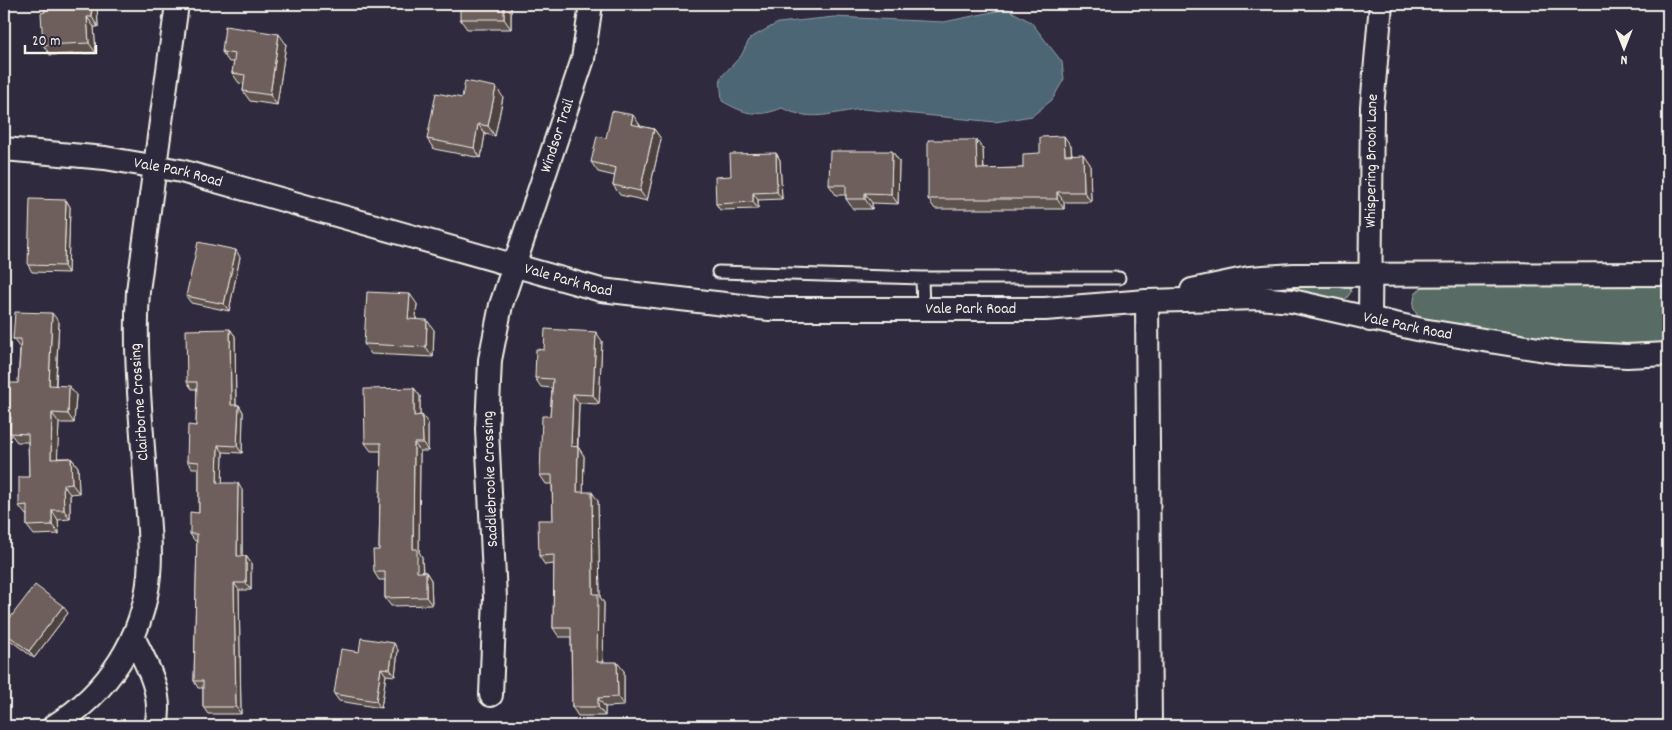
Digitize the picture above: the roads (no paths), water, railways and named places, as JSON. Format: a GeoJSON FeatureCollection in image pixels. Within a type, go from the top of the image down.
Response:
{"type":"FeatureCollection","features":[{"type":"Feature","properties":{"kind":"street","name":"Clairborne Crossing"},"geometry":{"type":"LineString","coordinates":[[54,726],[68,717],[102,687],[124,656],[133,638],[145,600],[149,574],[149,546],[136,314],[177,4]]}},
{"type":"Feature","properties":{"kind":"street","name":"Windsor Trail"},"geometry":{"type":"LineString","coordinates":[[515,266],[583,59],[591,4]]}},
{"type":"Feature","properties":{"kind":"street","name":"Whispering Brook Lane"},"geometry":{"type":"LineString","coordinates":[[1370,320],[1372,107],[1381,4]]}},
{"type":"Feature","properties":{"kind":"street","name":"Vale Park Road"},"geometry":{"type":"LineString","coordinates":[[4,149],[105,158],[155,165],[207,178],[601,290],[769,309],[1045,309],[1147,301],[1259,298],[1292,301],[1370,320],[1422,330],[1584,355],[1668,354]]}},
{"type":"Feature","properties":{"kind":"street","name":"Saddlebrooke Crossing"},"geometry":{"type":"LineString","coordinates":[[491,695],[495,598],[487,429],[490,369],[501,305],[515,266]]}},
{"type":"Feature","properties":{"kind":"street","name":"Vale Park Road"},"geometry":{"type":"LineString","coordinates":[[1147,301],[1249,278],[1294,275],[1668,274]]}},
{"type":"Feature","properties":{"kind":"street"},"geometry":{"type":"LineString","coordinates":[[1147,301],[1150,726]]}},
{"type":"Feature","properties":{"kind":"street"},"geometry":{"type":"LineString","coordinates":[[133,638],[157,690],[159,716],[156,726]]}},
{"type":"Feature","properties":{"kind":"lane"},"geometry":{"type":"LineString","coordinates":[[718,272],[922,278],[1120,278]]}},
{"type":"Feature","properties":{"kind":"lane"},"geometry":{"type":"LineString","coordinates":[[922,278],[923,309]]}},
{"type":"Feature","properties":{"kind":"water"},"geometry":{"type":"Polygon","coordinates":[[[1007,9],[1031,22],[1062,62],[1064,79],[1052,100],[1032,116],[995,122],[863,109],[813,116],[803,115],[782,108],[758,114],[744,112],[722,101],[720,78],[741,56],[750,38],[778,23],[834,17],[944,22],[1007,9]]]}}]}
